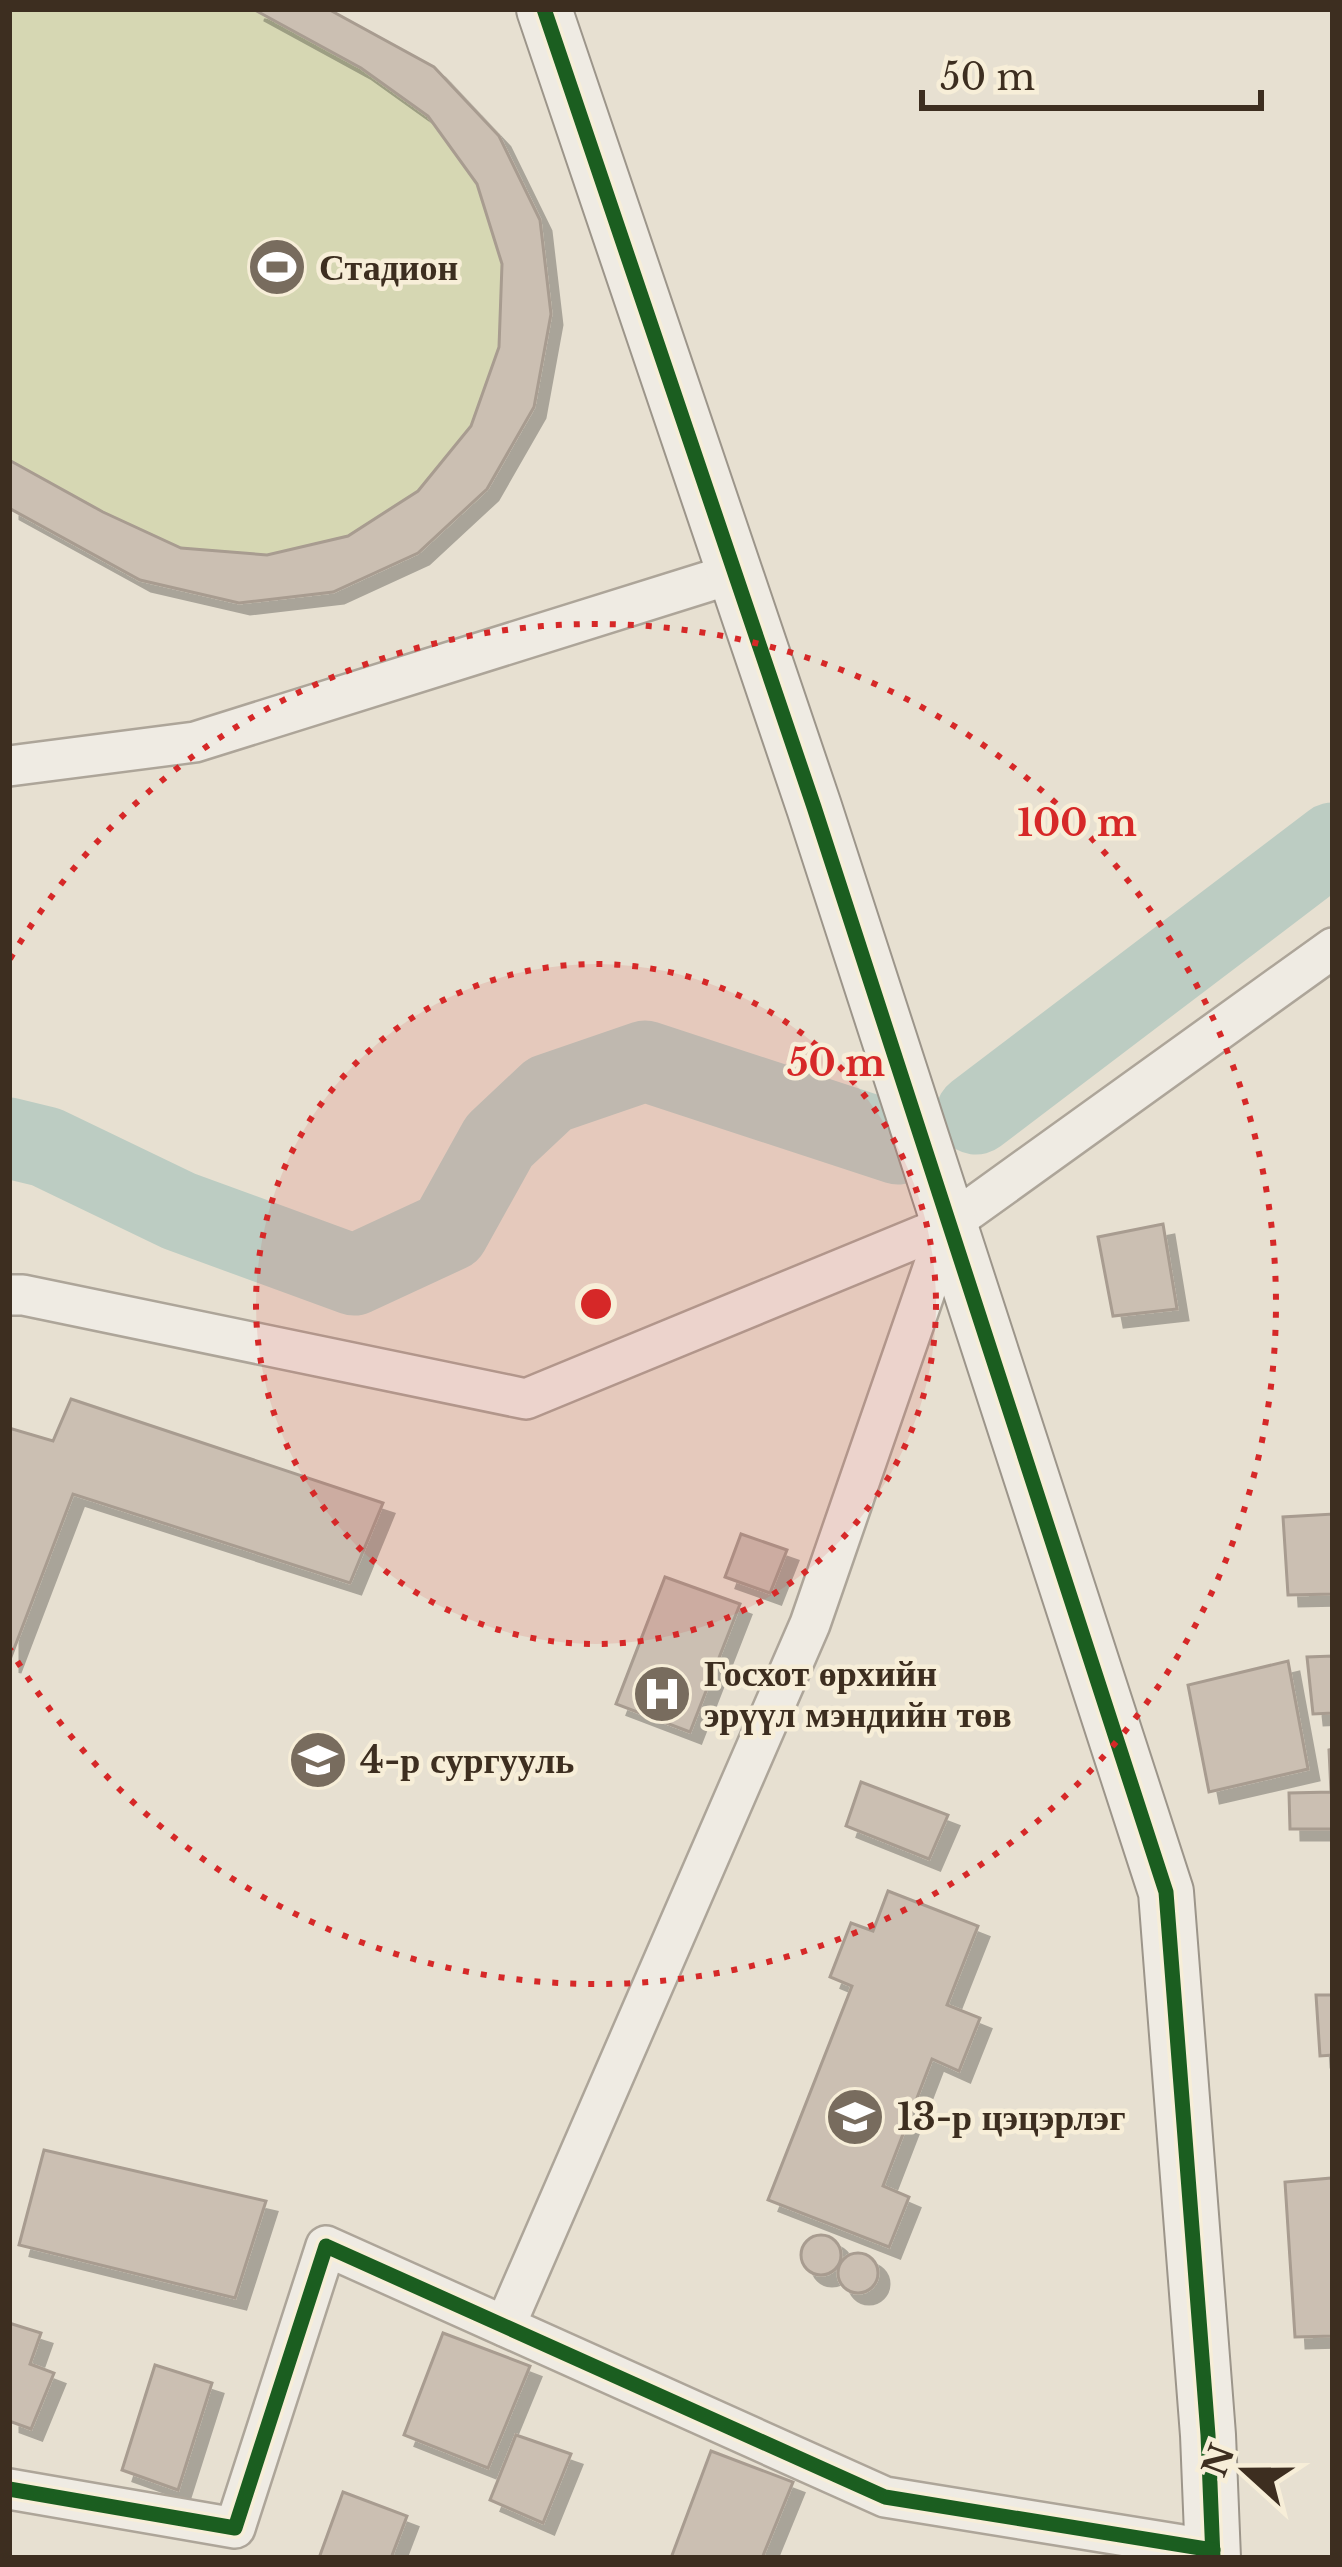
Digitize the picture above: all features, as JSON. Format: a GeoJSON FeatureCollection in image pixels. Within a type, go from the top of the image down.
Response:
{"type":"FeatureCollection","features":[{"type":"Feature","properties":{"kind":"street"},"geometry":{"type":"LineString","coordinates":[[9,2489],[235,2528],[326,2246],[885,2497],[1213,2554],[1166,1892],[735,573],[544,9]]}},
{"type":"Feature","properties":{"kind":"street"},"geometry":{"type":"LineString","coordinates":[[9,766],[195,742],[735,573]]}},
{"type":"Feature","properties":{"kind":"street"},"geometry":{"type":"LineString","coordinates":[[9,1295],[526,1399],[948,1225],[1333,948]]}},
{"type":"Feature","properties":{"kind":"street"},"geometry":{"type":"LineString","coordinates":[[505,2326],[810,1624],[948,1225]]}},
{"type":"Feature","properties":{"kind":"green space","name":"Стадион"},"geometry":{"type":"Polygon","coordinates":[[[9,9],[328,9],[434,67],[499,136],[540,220],[551,314],[534,407],[487,489],[418,553],[333,592],[239,603],[140,580],[9,508],[9,9]]]}},
{"type":"Feature","properties":{"kind":"building"},"geometry":{"type":"Polygon","coordinates":[[[253,9],[328,9],[434,67],[499,136],[540,220],[551,314],[534,407],[487,489],[418,553],[333,592],[239,603],[140,580],[9,508],[9,460],[181,548],[267,555],[348,536],[418,491],[471,426],[499,347],[502,264],[477,184],[428,116],[361,68],[253,9]]]}},
{"type":"Feature","properties":{"kind":"building"},"geometry":{"type":"Polygon","coordinates":[[[1163,1224],[1177,1309],[1113,1316],[1098,1237],[1163,1224]]]}},
{"type":"Feature","properties":{"kind":"building"},"geometry":{"type":"Polygon","coordinates":[[[71,1399],[383,1503],[350,1583],[73,1494],[9,1662],[9,1428],[53,1441],[71,1399]]]}},
{"type":"Feature","properties":{"kind":"building"},"geometry":{"type":"Polygon","coordinates":[[[1333,1514],[1333,1594],[1288,1595],[1283,1517],[1333,1514]]]}},
{"type":"Feature","properties":{"kind":"building"},"geometry":{"type":"Polygon","coordinates":[[[741,1534],[787,1550],[770,1593],[725,1577],[741,1534]]]}},
{"type":"Feature","properties":{"kind":"building","name":"Госхот өрхийн эрүүл мэндийн төв"},"geometry":{"type":"Polygon","coordinates":[[[665,1577],[740,1604],[690,1732],[616,1704],[665,1577]]]}},
{"type":"Feature","properties":{"kind":"building"},"geometry":{"type":"Polygon","coordinates":[[[1333,1656],[1333,1713],[1313,1714],[1307,1657],[1333,1656]]]}},
{"type":"Feature","properties":{"kind":"building"},"geometry":{"type":"Polygon","coordinates":[[[1288,1661],[1308,1769],[1209,1792],[1188,1685],[1288,1661]]]}},
{"type":"Feature","properties":{"kind":"building"},"geometry":{"type":"Polygon","coordinates":[[[1333,1749],[1333,1829],[1290,1829],[1289,1793],[1331,1792],[1329,1750],[1333,1749]]]}},
{"type":"Feature","properties":{"kind":"building"},"geometry":{"type":"Polygon","coordinates":[[[861,1782],[948,1815],[929,1859],[846,1826],[861,1782]]]}},
{"type":"Feature","properties":{"kind":"building"},"geometry":{"type":"Polygon","coordinates":[[[888,1891],[978,1926],[947,2005],[980,2018],[959,2071],[932,2059],[883,2186],[909,2197],[889,2247],[768,2200],[852,1986],[830,1977],[851,1923],[873,1931],[888,1891]]]}},
{"type":"Feature","properties":{"kind":"building"},"geometry":{"type":"Polygon","coordinates":[[[1316,1995],[1333,1995],[1333,2055],[1320,2056],[1316,1995]]]}},
{"type":"Feature","properties":{"kind":"building"},"geometry":{"type":"Polygon","coordinates":[[[44,2150],[266,2201],[235,2298],[19,2245],[44,2150]]]}},
{"type":"Feature","properties":{"kind":"building"},"geometry":{"type":"Polygon","coordinates":[[[1332,2178],[1333,2336],[1295,2337],[1285,2182],[1332,2178]]]}},
{"type":"Feature","properties":{"kind":"building"},"geometry":{"type":"Polygon","coordinates":[[[821,2235],[835,2241],[841,2255],[835,2269],[821,2275],[807,2269],[801,2255],[807,2241],[821,2235]]]}},
{"type":"Feature","properties":{"kind":"building"},"geometry":{"type":"Polygon","coordinates":[[[858,2253],[872,2259],[878,2273],[872,2287],[858,2293],[844,2287],[838,2273],[844,2259],[858,2253]]]}},
{"type":"Feature","properties":{"kind":"building"},"geometry":{"type":"Polygon","coordinates":[[[9,2323],[41,2333],[30,2364],[54,2373],[31,2429],[9,2421],[9,2323]]]}},
{"type":"Feature","properties":{"kind":"building"},"geometry":{"type":"Polygon","coordinates":[[[443,2333],[530,2366],[488,2468],[404,2435],[443,2333]]]}},
{"type":"Feature","properties":{"kind":"building"},"geometry":{"type":"Polygon","coordinates":[[[155,2365],[212,2383],[178,2490],[122,2470],[155,2365]]]}},
{"type":"Feature","properties":{"kind":"building"},"geometry":{"type":"Polygon","coordinates":[[[516,2435],[571,2454],[543,2523],[490,2500],[516,2435]]]}},
{"type":"Feature","properties":{"kind":"building"},"geometry":{"type":"Polygon","coordinates":[[[711,2451],[793,2482],[762,2558],[671,2558],[711,2451]]]}},
{"type":"Feature","properties":{"kind":"building"},"geometry":{"type":"Polygon","coordinates":[[[343,2492],[407,2516],[391,2558],[319,2558],[343,2492]]]}},
{"type":"Feature","properties":{"kind":"waterway"},"geometry":{"type":"LineString","coordinates":[[976,1114],[1333,843]]}},
{"type":"Feature","properties":{"kind":"waterway"},"geometry":{"type":"LineString","coordinates":[[9,1138],[46,1147],[179,1211],[354,1275],[449,1231],[499,1141],[549,1094],[645,1061],[898,1144]]}},
{"type":"Feature","properties":{"kind":"cycle path"},"geometry":{"type":"LineString","coordinates":[[544,9],[814,807],[1166,1892],[1208,2435],[1213,2558]]}},
{"type":"Feature","properties":{"kind":"cycle path"},"geometry":{"type":"LineString","coordinates":[[9,2489],[235,2528],[326,2246],[885,2497],[1213,2550]]}},
{"type":"Feature","properties":{"kind":"place","name":"Стадион"},"geometry":{"type":"Point","coordinates":[277,267]}},
{"type":"Feature","properties":{"kind":"place","name":"Госхот өрхийн эрүүл мэндийн төв"},"geometry":{"type":"Point","coordinates":[662,1694]}},
{"type":"Feature","properties":{"kind":"place","name":"4-р сургууль"},"geometry":{"type":"Point","coordinates":[318,1760]}},
{"type":"Feature","properties":{"kind":"place","name":"13-р цэцэрлэг"},"geometry":{"type":"Point","coordinates":[855,2117]}}]}
